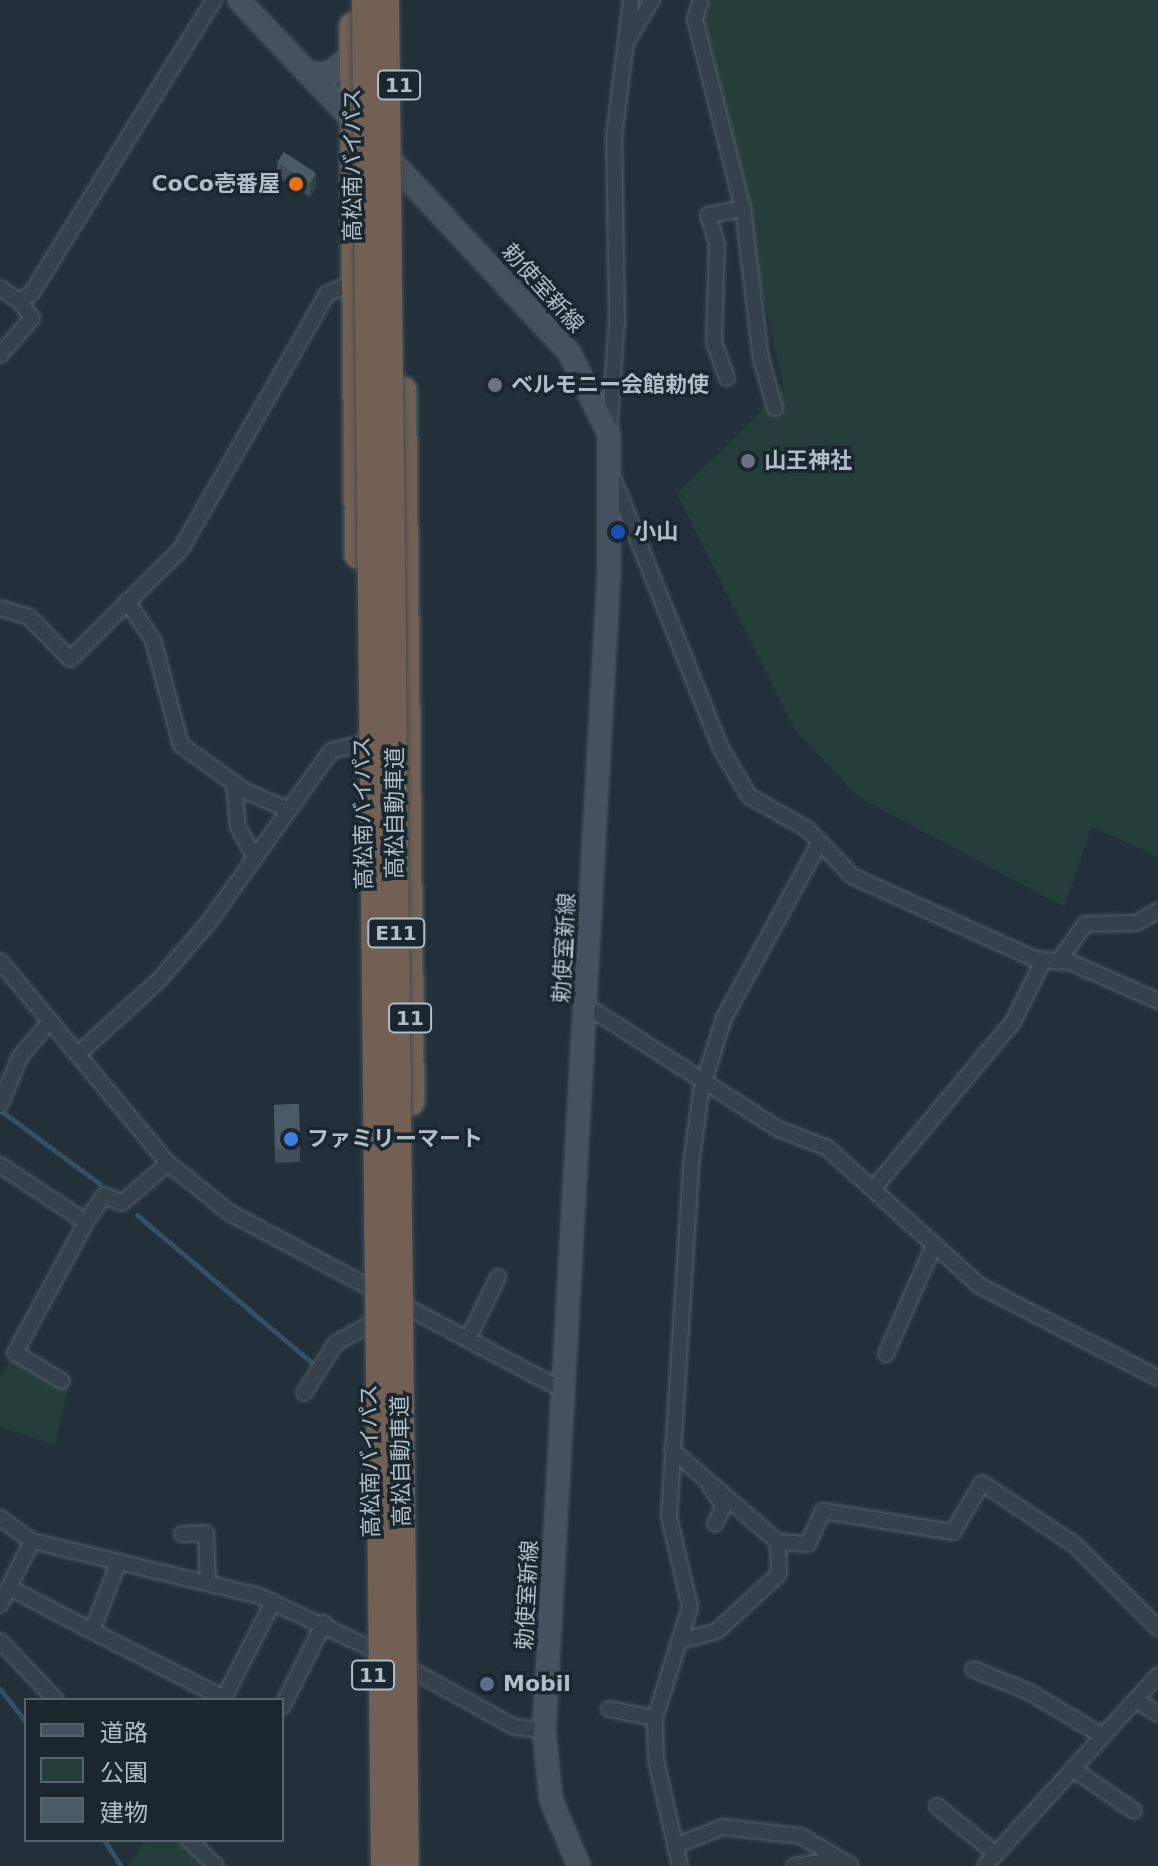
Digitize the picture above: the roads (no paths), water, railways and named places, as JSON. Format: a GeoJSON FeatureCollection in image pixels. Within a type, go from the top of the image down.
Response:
{"type":"FeatureCollection","features":[{"type":"Feature","properties":{"kind":"highway","name":"高松南バイパス"},"geometry":{"type":"LineString","coordinates":[[352,0],[366,1289],[376,1866]]}},
{"type":"Feature","properties":{"kind":"highway","name":"高松自動車道"},"geometry":{"type":"LineString","coordinates":[[365,0],[384,1866]]}},
{"type":"Feature","properties":{"kind":"highway","name":"高松自動車道"},"geometry":{"type":"LineString","coordinates":[[386,0],[406,1866]]}},
{"type":"Feature","properties":{"kind":"highway","name":"高松南バイパス"},"geometry":{"type":"LineString","coordinates":[[399,0],[416,1866]]}},
{"type":"Feature","properties":{"kind":"main road","name":"勅使室新線"},"geometry":{"type":"LineString","coordinates":[[239,0],[569,352],[609,434],[612,475],[544,1730],[551,1800],[579,1866]]}},
{"type":"Feature","properties":{"kind":"main road"},"geometry":{"type":"LineString","coordinates":[[309,73],[329,74],[353,54]]}},
{"type":"Feature","properties":{"kind":"street"},"geometry":{"type":"LineString","coordinates":[[19,301],[31,294],[214,0]]}},
{"type":"Feature","properties":{"kind":"street"},"geometry":{"type":"LineString","coordinates":[[609,434],[617,320],[614,137],[631,0]]}},
{"type":"Feature","properties":{"kind":"street"},"geometry":{"type":"LineString","coordinates":[[623,48],[652,0]]}},
{"type":"Feature","properties":{"kind":"street"},"geometry":{"type":"LineString","coordinates":[[701,0],[695,19],[743,209],[761,359],[775,408]]}},
{"type":"Feature","properties":{"kind":"street"},"geometry":{"type":"LineString","coordinates":[[727,378],[714,343],[717,244],[708,215],[743,209]]}},
{"type":"Feature","properties":{"kind":"street"},"geometry":{"type":"LineString","coordinates":[[0,608],[29,617],[70,659],[181,549],[327,294],[354,282]]}},
{"type":"Feature","properties":{"kind":"street"},"geometry":{"type":"LineString","coordinates":[[0,355],[32,318],[19,301],[1,291]]}},
{"type":"Feature","properties":{"kind":"street"},"geometry":{"type":"LineString","coordinates":[[612,475],[732,774],[749,796],[819,844],[852,876],[1050,961],[1158,1001]]}},
{"type":"Feature","properties":{"kind":"street"},"geometry":{"type":"LineString","coordinates":[[127,601],[156,648],[181,745],[234,784],[287,809]]}},
{"type":"Feature","properties":{"kind":"street"},"geometry":{"type":"LineString","coordinates":[[78,1054],[160,979],[255,858],[331,751],[362,743]]}},
{"type":"Feature","properties":{"kind":"street"},"geometry":{"type":"LineString","coordinates":[[234,784],[238,827],[255,858]]}},
{"type":"Feature","properties":{"kind":"street"},"geometry":{"type":"LineString","coordinates":[[680,1866],[655,1718],[680,1641],[689,1585],[669,1517],[683,1227],[705,1078],[724,1018],[819,844]]}},
{"type":"Feature","properties":{"kind":"street"},"geometry":{"type":"LineString","coordinates":[[874,1188],[1013,1022],[1050,961],[1085,924],[1136,923],[1158,911]]}},
{"type":"Feature","properties":{"kind":"street"},"geometry":{"type":"LineString","coordinates":[[0,961],[168,1163],[252,1227],[412,1314],[468,1339],[563,1390]]}},
{"type":"Feature","properties":{"kind":"street"},"geometry":{"type":"LineString","coordinates":[[585,1005],[705,1078],[778,1129],[826,1147],[874,1188],[932,1249],[980,1286],[1158,1378]]}},
{"type":"Feature","properties":{"kind":"street"},"geometry":{"type":"LineString","coordinates":[[1,1102],[20,1057],[50,1021]]}},
{"type":"Feature","properties":{"kind":"street"},"geometry":{"type":"LineString","coordinates":[[62,1381],[15,1353],[86,1222],[104,1195],[122,1203],[168,1163]]}},
{"type":"Feature","properties":{"kind":"street"},"geometry":{"type":"LineString","coordinates":[[0,1165],[86,1222]]}},
{"type":"Feature","properties":{"kind":"street"},"geometry":{"type":"LineString","coordinates":[[886,1354],[932,1249]]}},
{"type":"Feature","properties":{"kind":"street"},"geometry":{"type":"LineString","coordinates":[[468,1339],[498,1277]]}},
{"type":"Feature","properties":{"kind":"street"},"geometry":{"type":"LineString","coordinates":[[304,1393],[336,1343],[368,1325]]}},
{"type":"Feature","properties":{"kind":"street"},"geometry":{"type":"LineString","coordinates":[[672,1454],[721,1498],[715,1524]]}},
{"type":"Feature","properties":{"kind":"street"},"geometry":{"type":"LineString","coordinates":[[672,1454],[778,1542],[808,1544],[823,1511],[953,1532],[982,1483],[1075,1545],[1158,1628]]}},
{"type":"Feature","properties":{"kind":"street"},"geometry":{"type":"LineString","coordinates":[[0,1518],[32,1541],[208,1583],[273,1602],[372,1647],[514,1727],[544,1730]]}},
{"type":"Feature","properties":{"kind":"street"},"geometry":{"type":"LineString","coordinates":[[182,1534],[206,1533],[208,1583]]}},
{"type":"Feature","properties":{"kind":"street"},"geometry":{"type":"LineString","coordinates":[[0,1605],[32,1541]]}},
{"type":"Feature","properties":{"kind":"street"},"geometry":{"type":"LineString","coordinates":[[680,1641],[717,1631],[779,1574],[778,1542]]}},
{"type":"Feature","properties":{"kind":"street"},"geometry":{"type":"LineString","coordinates":[[92,1631],[119,1561]]}},
{"type":"Feature","properties":{"kind":"street"},"geometry":{"type":"LineString","coordinates":[[10,1588],[224,1698],[273,1602]]}},
{"type":"Feature","properties":{"kind":"street"},"geometry":{"type":"LineString","coordinates":[[284,1703],[324,1623]]}},
{"type":"Feature","properties":{"kind":"street"},"geometry":{"type":"LineString","coordinates":[[0,1641],[54,1698]]}},
{"type":"Feature","properties":{"kind":"street"},"geometry":{"type":"LineString","coordinates":[[973,1669],[1103,1736]]}},
{"type":"Feature","properties":{"kind":"street"},"geometry":{"type":"LineString","coordinates":[[985,1866],[1158,1675]]}},
{"type":"Feature","properties":{"kind":"street"},"geometry":{"type":"LineString","coordinates":[[1137,1700],[1158,1714]]}},
{"type":"Feature","properties":{"kind":"street"},"geometry":{"type":"LineString","coordinates":[[609,1709],[655,1718]]}},
{"type":"Feature","properties":{"kind":"street"},"geometry":{"type":"LineString","coordinates":[[1073,1769],[1134,1811]]}},
{"type":"Feature","properties":{"kind":"street"},"geometry":{"type":"LineString","coordinates":[[937,1806],[996,1854]]}},
{"type":"Feature","properties":{"kind":"street"},"geometry":{"type":"LineString","coordinates":[[675,1846],[723,1827],[801,1836],[845,1862]]}},
{"type":"Feature","properties":{"kind":"street"},"geometry":{"type":"LineString","coordinates":[[191,1842],[216,1866]]}},
{"type":"Feature","properties":{"kind":"street"},"geometry":{"type":"LineString","coordinates":[[794,1866],[845,1862]]}},
{"type":"Feature","properties":{"kind":"waterway"},"geometry":{"type":"LineString","coordinates":[[0,1110],[100,1184]]}},
{"type":"Feature","properties":{"kind":"waterway"},"geometry":{"type":"LineString","coordinates":[[137,1215],[311,1362]]}},
{"type":"Feature","properties":{"kind":"waterway"},"geometry":{"type":"LineString","coordinates":[[0,1689],[24,1719]]}},
{"type":"Feature","properties":{"kind":"waterway"},"geometry":{"type":"LineString","coordinates":[[105,1842],[121,1866]]}},
{"type":"Feature","properties":{"kind":"place","name":"CoCo壱番屋"},"geometry":{"type":"Point","coordinates":[296,184]}},
{"type":"Feature","properties":{"kind":"place","name":"ベルモニー会館勅使"},"geometry":{"type":"Point","coordinates":[495,385]}},
{"type":"Feature","properties":{"kind":"place","name":"山王神社"},"geometry":{"type":"Point","coordinates":[748,461]}},
{"type":"Feature","properties":{"kind":"place","name":"小山"},"geometry":{"type":"Point","coordinates":[618,532]}},
{"type":"Feature","properties":{"kind":"place","name":"ファミリーマート"},"geometry":{"type":"Point","coordinates":[291,1139]}},
{"type":"Feature","properties":{"kind":"place","name":"Mobil"},"geometry":{"type":"Point","coordinates":[487,1684]}}]}
